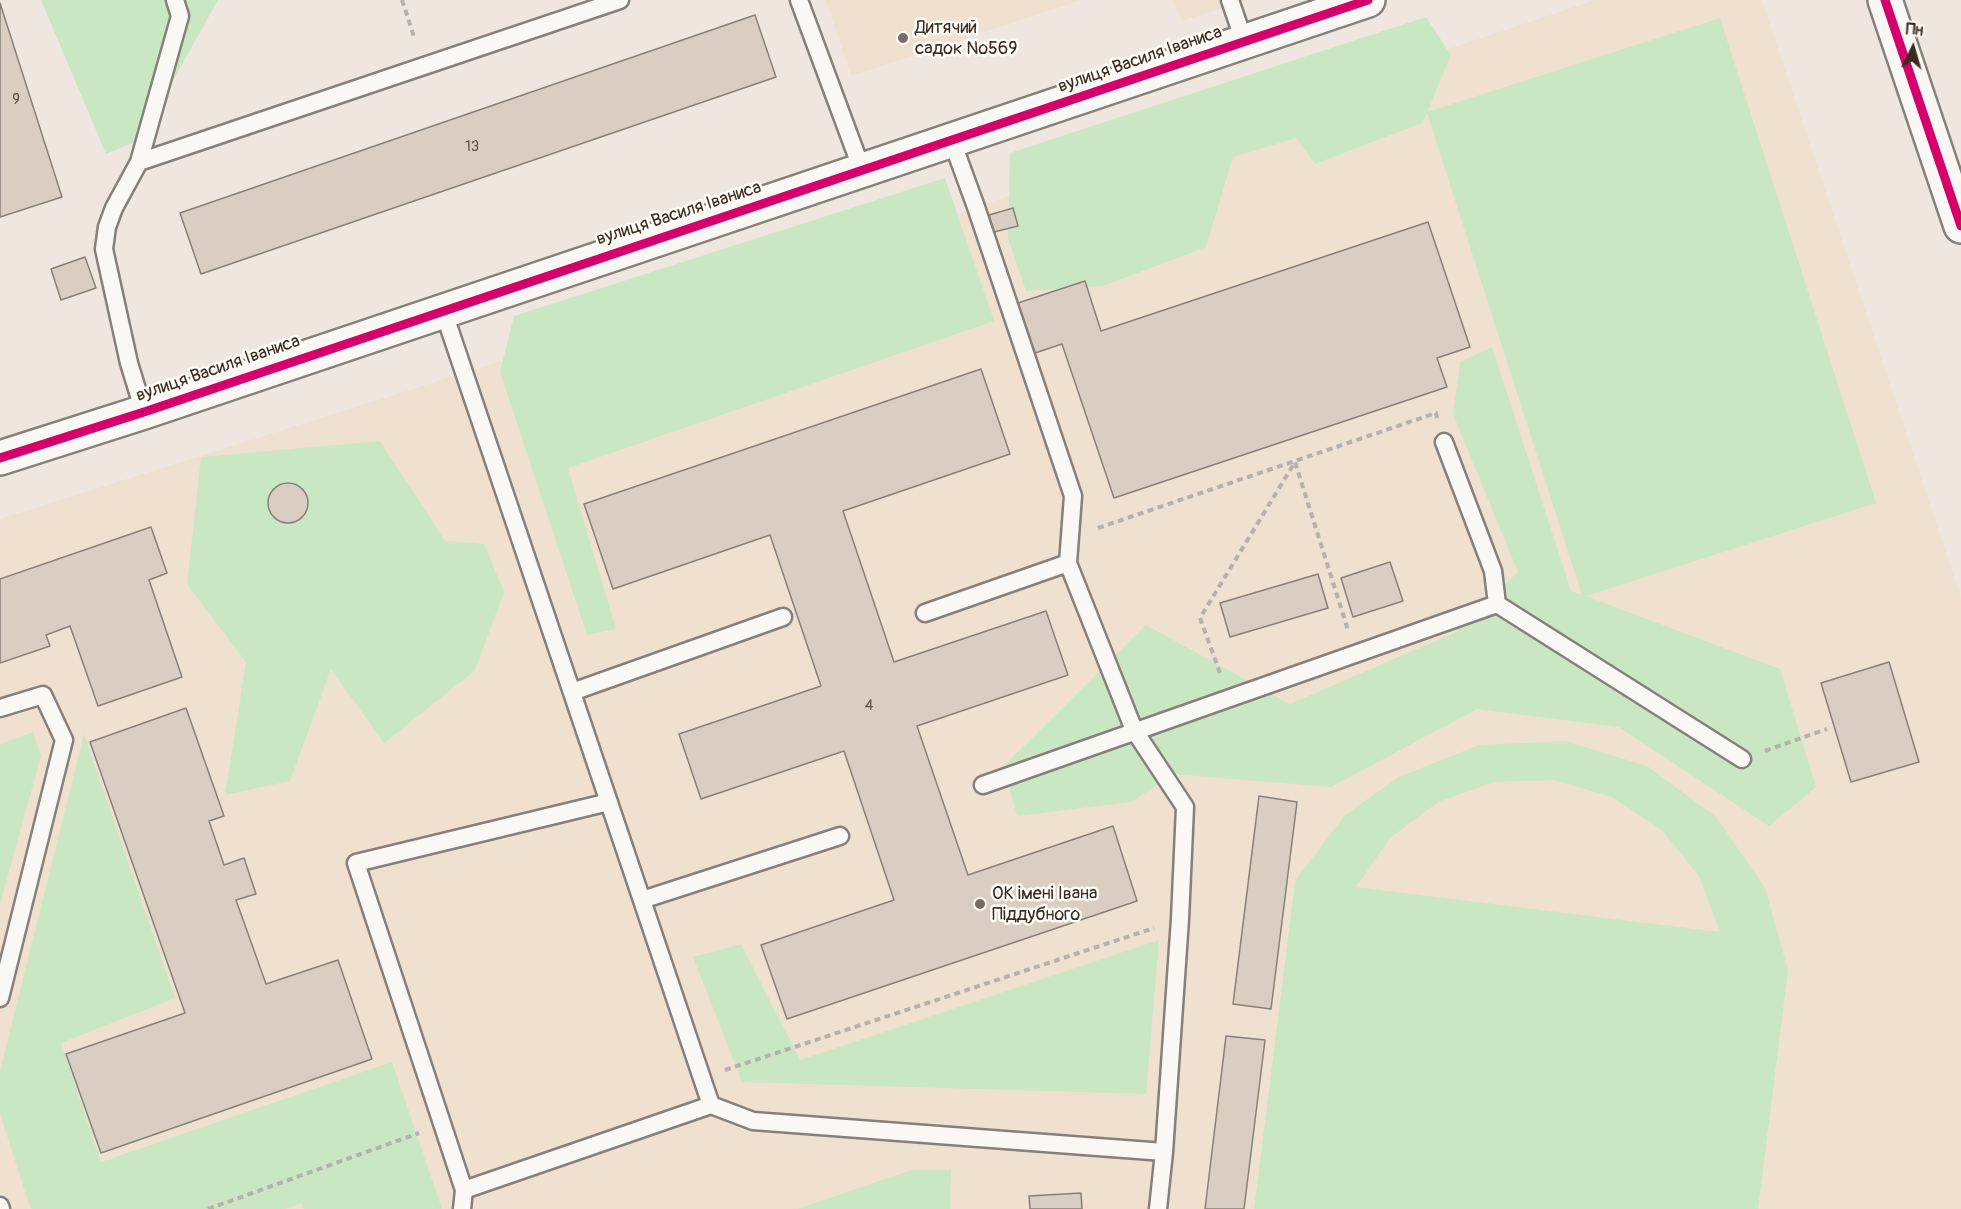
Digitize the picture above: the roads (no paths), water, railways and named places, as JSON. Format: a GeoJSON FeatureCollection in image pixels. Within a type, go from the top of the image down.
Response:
{"type":"FeatureCollection","features":[{"type":"Feature","properties":{"kind":"street","name":"вулиця Василя Іваниса"},"geometry":{"type":"LineString","coordinates":[[0,458],[144,412],[1368,0]]}},
{"type":"Feature","properties":{"kind":"street"},"geometry":{"type":"LineString","coordinates":[[1885,0],[1958,206]]}},
{"type":"Feature","properties":{"kind":"lane"},"geometry":{"type":"LineString","coordinates":[[144,412],[129,363],[104,249],[106,226],[139,162],[180,16],[175,0]]}},
{"type":"Feature","properties":{"kind":"lane"},"geometry":{"type":"LineString","coordinates":[[139,162],[423,67],[589,5],[620,0]]}},
{"type":"Feature","properties":{"kind":"lane"},"geometry":{"type":"LineString","coordinates":[[799,0],[862,170]]}},
{"type":"Feature","properties":{"kind":"lane"},"geometry":{"type":"LineString","coordinates":[[1230,0],[1244,42]]}},
{"type":"Feature","properties":{"kind":"lane"},"geometry":{"type":"LineString","coordinates":[[952,141],[1073,495],[1068,563],[1134,730],[1185,807],[1180,919],[1158,1209]]}},
{"type":"Feature","properties":{"kind":"lane"},"geometry":{"type":"LineString","coordinates":[[442,310],[711,1105]]}},
{"type":"Feature","properties":{"kind":"lane"},"geometry":{"type":"LineString","coordinates":[[1444,442],[1493,572],[1497,604]]}},
{"type":"Feature","properties":{"kind":"lane"},"geometry":{"type":"LineString","coordinates":[[925,613],[1068,563]]}},
{"type":"Feature","properties":{"kind":"lane"},"geometry":{"type":"LineString","coordinates":[[983,785],[1497,604]]}},
{"type":"Feature","properties":{"kind":"lane"},"geometry":{"type":"LineString","coordinates":[[1497,604],[1742,759]]}},
{"type":"Feature","properties":{"kind":"lane"},"geometry":{"type":"LineString","coordinates":[[572,692],[783,617]]}},
{"type":"Feature","properties":{"kind":"lane"},"geometry":{"type":"LineString","coordinates":[[0,708],[43,695],[64,740],[0,998]]}},
{"type":"Feature","properties":{"kind":"lane"},"geometry":{"type":"LineString","coordinates":[[462,1209],[464,1190],[356,863],[609,802]]}},
{"type":"Feature","properties":{"kind":"lane"},"geometry":{"type":"LineString","coordinates":[[642,900],[840,836]]}},
{"type":"Feature","properties":{"kind":"lane"},"geometry":{"type":"LineString","coordinates":[[464,1190],[711,1105],[753,1121],[1164,1152]]}},
{"type":"Feature","properties":{"kind":"place","name":"Дитячий садок №569"},"geometry":{"type":"Point","coordinates":[903,38]}},
{"type":"Feature","properties":{"kind":"place","name":"ОК імені Івана Піддубного"},"geometry":{"type":"Point","coordinates":[980,904]}}]}
